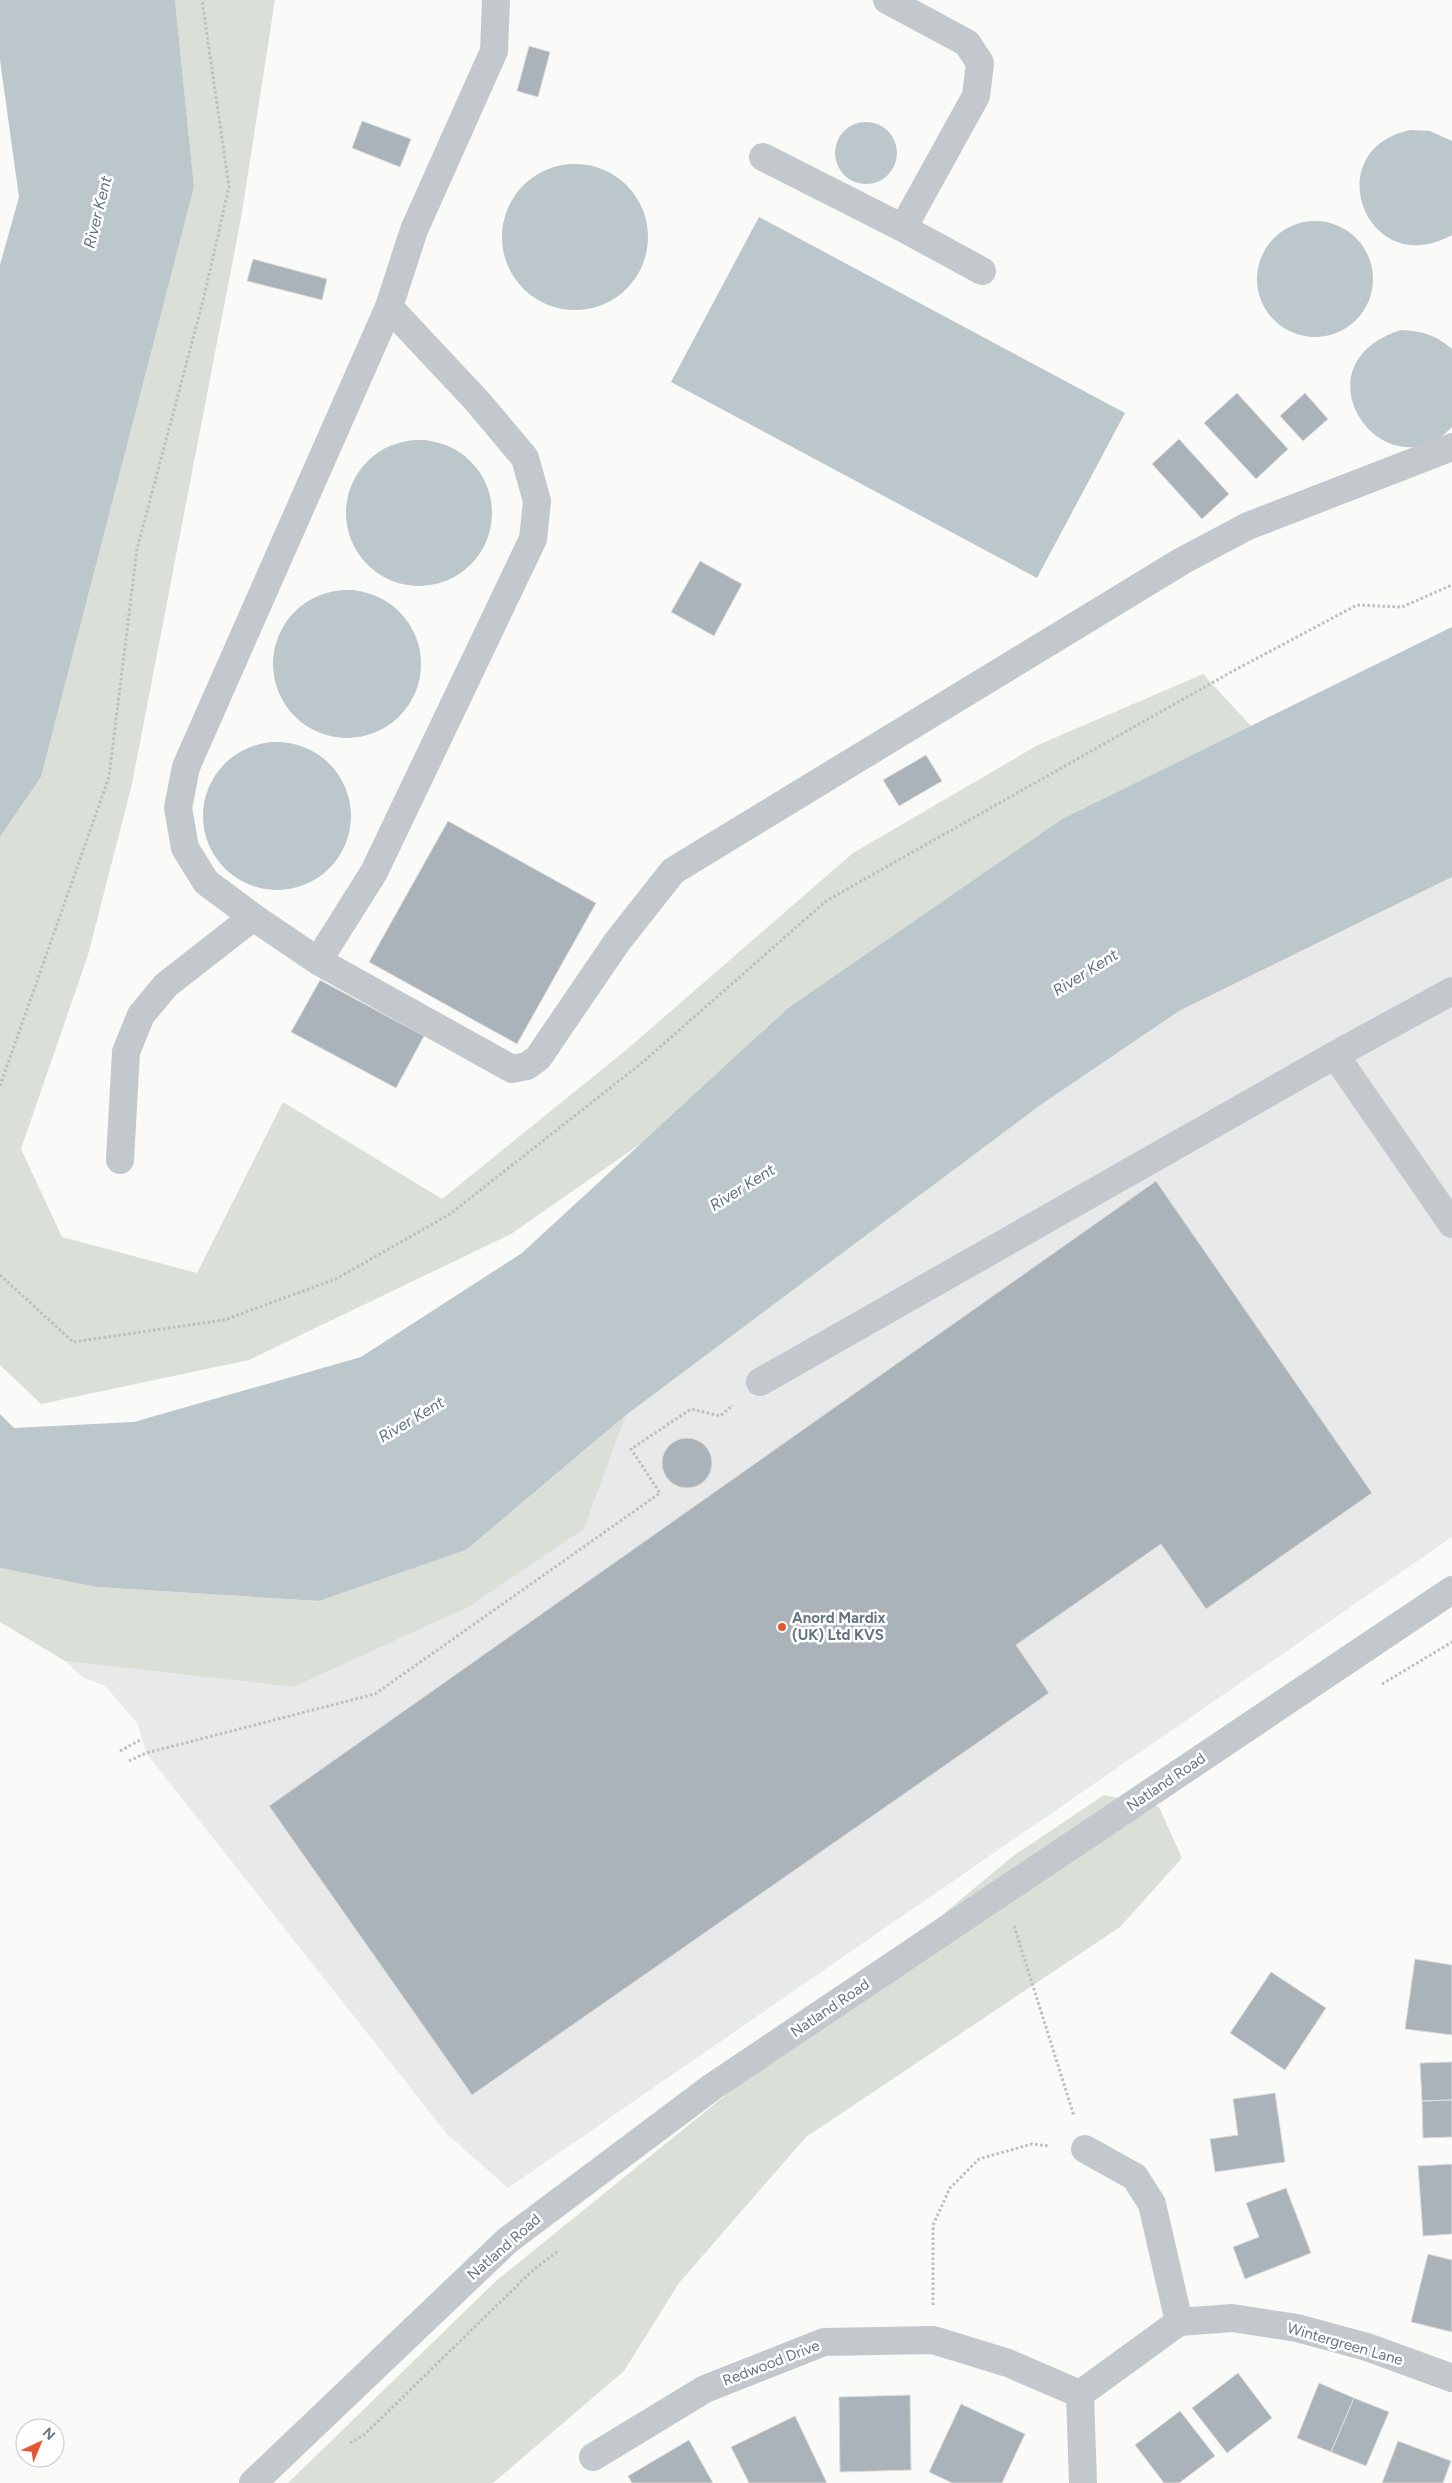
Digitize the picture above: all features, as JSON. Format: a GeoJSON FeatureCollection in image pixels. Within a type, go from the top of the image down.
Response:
{"type":"FeatureCollection","features":[{"type":"Feature","properties":{"kind":"street"},"geometry":{"type":"LineString","coordinates":[[496,0],[494,50],[414,230],[389,307],[186,768],[178,808],[185,848],[206,882],[253,917],[318,961],[512,1069],[527,1066],[546,1048],[617,942],[673,871],[1191,557],[1248,526],[1452,447]]}},
{"type":"Feature","properties":{"kind":"street"},"geometry":{"type":"LineString","coordinates":[[887,0],[967,43],[980,63],[976,96],[903,228]]}},
{"type":"Feature","properties":{"kind":"street"},"geometry":{"type":"LineString","coordinates":[[763,156],[982,271]]}},
{"type":"Feature","properties":{"kind":"street"},"geometry":{"type":"LineString","coordinates":[[318,961],[374,872],[533,539],[537,501],[525,458],[478,402],[389,307]]}},
{"type":"Feature","properties":{"kind":"street"},"geometry":{"type":"LineString","coordinates":[[120,1160],[126,1052],[141,1016],[166,985],[253,917]]}},
{"type":"Feature","properties":{"kind":"street"},"geometry":{"type":"LineString","coordinates":[[760,1382],[1335,1055],[1452,991]]}},
{"type":"Feature","properties":{"kind":"street"},"geometry":{"type":"LineString","coordinates":[[1335,1055],[1452,1224]]}},
{"type":"Feature","properties":{"kind":"street","name":"Natland Road"},"geometry":{"type":"LineString","coordinates":[[253,2483],[508,2240],[712,2087],[1452,1590]]}},
{"type":"Feature","properties":{"kind":"street"},"geometry":{"type":"LineString","coordinates":[[1083,2483],[1080,2394],[1179,2322],[1152,2204],[1135,2177],[1085,2150]]}},
{"type":"Feature","properties":{"kind":"street","name":"Wintergreen Lane"},"geometry":{"type":"LineString","coordinates":[[1179,2322],[1232,2318],[1297,2328],[1367,2347],[1452,2378]]}},
{"type":"Feature","properties":{"kind":"street","name":"Redwood Drive"},"geometry":{"type":"LineString","coordinates":[[593,2457],[705,2389],[824,2342],[933,2340],[1008,2362],[1080,2394]]}},
{"type":"Feature","properties":{"kind":"path"},"geometry":{"type":"LineString","coordinates":[[0,1086],[109,777],[137,549],[203,301],[229,187],[202,0]]}},
{"type":"Feature","properties":{"kind":"path"},"geometry":{"type":"LineString","coordinates":[[0,1276],[73,1342],[224,1320],[336,1279],[450,1214],[643,1062],[826,902],[1233,671],[1357,605],[1402,607],[1452,585]]}},
{"type":"Feature","properties":{"kind":"path"},"geometry":{"type":"LineString","coordinates":[[129,1761],[146,1753],[375,1694],[660,1493],[631,1449],[691,1409],[720,1416],[760,1382]]}},
{"type":"Feature","properties":{"kind":"path"},"geometry":{"type":"LineString","coordinates":[[120,1751],[142,1739]]}},
{"type":"Feature","properties":{"kind":"path"},"geometry":{"type":"LineString","coordinates":[[933,2340],[933,2225],[950,2188],[979,2159],[1032,2144],[1085,2150],[1014,1926]]}},
{"type":"Feature","properties":{"kind":"shaded area"},"geometry":{"type":"Polygon","coordinates":[[[175,0],[275,0],[241,218],[132,784],[88,955],[21,1149],[62,1237],[197,1273],[283,1102],[442,1199],[625,1051],[853,853],[1038,745],[1203,674],[1251,726],[1062,819],[788,1008],[643,1142],[511,1234],[249,1360],[41,1404],[0,1365],[0,837],[41,777],[194,187],[175,0]]]}},
{"type":"Feature","properties":{"kind":"shaded area"},"geometry":{"type":"Polygon","coordinates":[[[1452,877],[1452,1537],[508,2188],[447,2134],[146,1753],[138,1724],[105,1686],[82,1677],[65,1661],[293,1687],[584,1529],[626,1415],[1039,1106],[1179,1011],[1452,877]]]}},
{"type":"Feature","properties":{"kind":"shaded area"},"geometry":{"type":"Polygon","coordinates":[[[626,1415],[584,1529],[468,1607],[293,1687],[65,1661],[0,1622],[0,1568],[97,1587],[319,1601],[466,1550],[626,1415]]]}},
{"type":"Feature","properties":{"kind":"shaded area"},"geometry":{"type":"Polygon","coordinates":[[[1104,1795],[1159,1807],[1182,1858],[1120,1927],[806,2137],[679,2283],[624,2371],[493,2483],[288,2483],[496,2281],[732,2090],[1013,1856],[1104,1795]]]}},
{"type":"Feature","properties":{"kind":"water","name":"River Kent"},"geometry":{"type":"Polygon","coordinates":[[[0,0],[175,0],[194,187],[41,777],[0,837],[0,265],[19,197],[0,60],[0,0]]]}},
{"type":"Feature","properties":{"kind":"water"},"geometry":{"type":"Polygon","coordinates":[[[860,122],[872,122],[888,131],[895,141],[897,153],[895,165],[888,175],[872,184],[860,184],[849,179],[840,170],[835,159],[835,147],[840,136],[849,127],[860,122]]]}},
{"type":"Feature","properties":{"kind":"water"},"geometry":{"type":"Polygon","coordinates":[[[1410,130],[1430,131],[1452,141],[1452,235],[1424,245],[1399,243],[1380,231],[1366,214],[1360,193],[1361,171],[1372,151],[1392,136],[1410,130]]]}},
{"type":"Feature","properties":{"kind":"water"},"geometry":{"type":"Polygon","coordinates":[[[575,164],[603,169],[627,185],[643,209],[648,237],[643,265],[627,289],[603,305],[575,310],[547,305],[523,289],[507,265],[502,237],[507,209],[523,185],[547,169],[575,164]]]}},
{"type":"Feature","properties":{"kind":"water"},"geometry":{"type":"Polygon","coordinates":[[[759,217],[1125,413],[1037,578],[671,382],[759,217]]]}},
{"type":"Feature","properties":{"kind":"water"},"geometry":{"type":"Polygon","coordinates":[[[1315,221],[1337,225],[1356,238],[1369,257],[1373,279],[1369,301],[1356,320],[1337,333],[1315,337],[1293,333],[1274,320],[1261,301],[1257,279],[1261,257],[1274,238],[1293,225],[1315,221]]]}},
{"type":"Feature","properties":{"kind":"water"},"geometry":{"type":"Polygon","coordinates":[[[1401,330],[1416,331],[1428,335],[1440,340],[1452,349],[1452,427],[1426,444],[1400,446],[1377,436],[1360,418],[1351,395],[1353,370],[1369,347],[1401,330]]]}},
{"type":"Feature","properties":{"kind":"water"},"geometry":{"type":"Polygon","coordinates":[[[419,440],[447,445],[471,461],[487,485],[492,513],[487,541],[471,565],[447,581],[419,586],[391,581],[367,565],[351,541],[346,513],[351,485],[367,461],[391,445],[419,440]]]}},
{"type":"Feature","properties":{"kind":"water"},"geometry":{"type":"Polygon","coordinates":[[[347,590],[375,596],[399,612],[415,636],[421,664],[415,692],[399,716],[375,732],[347,738],[319,732],[295,716],[279,692],[273,664],[279,636],[295,612],[319,596],[347,590]]]}},
{"type":"Feature","properties":{"kind":"water","name":"River Kent"},"geometry":{"type":"Polygon","coordinates":[[[1452,627],[1452,877],[1179,1011],[1039,1106],[626,1415],[466,1550],[319,1601],[97,1587],[0,1568],[0,1414],[14,1428],[134,1422],[361,1357],[522,1253],[788,1008],[1062,819],[1452,627]]]}},
{"type":"Feature","properties":{"kind":"water"},"geometry":{"type":"Polygon","coordinates":[[[277,742],[305,748],[329,764],[345,788],[351,816],[345,844],[329,868],[305,884],[277,890],[249,884],[225,868],[209,844],[203,816],[209,788],[225,764],[249,748],[277,742]]]}},
{"type":"Feature","properties":{"kind":"building"},"geometry":{"type":"Polygon","coordinates":[[[529,46],[550,52],[538,97],[517,91],[529,46]]]}},
{"type":"Feature","properties":{"kind":"building"},"geometry":{"type":"Polygon","coordinates":[[[362,121],[411,139],[400,167],[352,148],[362,121]]]}},
{"type":"Feature","properties":{"kind":"building"},"geometry":{"type":"Polygon","coordinates":[[[253,259],[327,279],[322,300],[247,281],[253,259]]]}},
{"type":"Feature","properties":{"kind":"building"},"geometry":{"type":"Polygon","coordinates":[[[1237,393],[1288,449],[1256,479],[1204,423],[1237,393]]]}},
{"type":"Feature","properties":{"kind":"building"},"geometry":{"type":"Polygon","coordinates":[[[1305,393],[1328,419],[1303,441],[1280,416],[1305,393]]]}},
{"type":"Feature","properties":{"kind":"building"},"geometry":{"type":"Polygon","coordinates":[[[1179,439],[1229,494],[1202,519],[1152,464],[1179,439]]]}},
{"type":"Feature","properties":{"kind":"building"},"geometry":{"type":"Polygon","coordinates":[[[700,561],[742,584],[714,636],[671,612],[700,561]]]}},
{"type":"Feature","properties":{"kind":"building"},"geometry":{"type":"Polygon","coordinates":[[[926,755],[942,781],[899,806],[883,780],[926,755]]]}},
{"type":"Feature","properties":{"kind":"building"},"geometry":{"type":"Polygon","coordinates":[[[448,821],[596,903],[517,1044],[369,962],[448,821]]]}},
{"type":"Feature","properties":{"kind":"building"},"geometry":{"type":"Polygon","coordinates":[[[320,980],[424,1036],[396,1088],[291,1032],[320,980]]]}},
{"type":"Feature","properties":{"kind":"building","name":"Anord Mardix (UK) Ltd KVS"},"geometry":{"type":"Polygon","coordinates":[[[1156,1181],[1372,1493],[1206,1609],[1161,1544],[1016,1645],[1049,1693],[472,2095],[269,1806],[1156,1181]]]}},
{"type":"Feature","properties":{"kind":"building"},"geometry":{"type":"Polygon","coordinates":[[[692,1438],[705,1445],[711,1453],[711,1473],[705,1481],[697,1487],[682,1488],[669,1481],[663,1473],[662,1458],[669,1445],[677,1439],[692,1438]]]}},
{"type":"Feature","properties":{"kind":"building"},"geometry":{"type":"Polygon","coordinates":[[[1415,1959],[1452,1965],[1452,2035],[1405,2029],[1415,1959]]]}},
{"type":"Feature","properties":{"kind":"building"},"geometry":{"type":"Polygon","coordinates":[[[1271,1972],[1326,2008],[1285,2070],[1230,2033],[1271,1972]]]}},
{"type":"Feature","properties":{"kind":"building"},"geometry":{"type":"Polygon","coordinates":[[[1452,2062],[1452,2100],[1422,2101],[1420,2063],[1452,2062]]]}},
{"type":"Feature","properties":{"kind":"building"},"geometry":{"type":"Polygon","coordinates":[[[1275,2093],[1285,2162],[1215,2172],[1210,2139],[1238,2135],[1233,2099],[1275,2093]]]}},
{"type":"Feature","properties":{"kind":"building"},"geometry":{"type":"Polygon","coordinates":[[[1452,2100],[1452,2137],[1423,2138],[1422,2101],[1452,2100]]]}},
{"type":"Feature","properties":{"kind":"building"},"geometry":{"type":"Polygon","coordinates":[[[1452,2164],[1452,2234],[1423,2236],[1418,2166],[1452,2164]]]}},
{"type":"Feature","properties":{"kind":"building"},"geometry":{"type":"Polygon","coordinates":[[[1286,2188],[1311,2253],[1245,2279],[1233,2247],[1259,2237],[1246,2203],[1286,2188]]]}},
{"type":"Feature","properties":{"kind":"building"},"geometry":{"type":"Polygon","coordinates":[[[1428,2254],[1452,2260],[1452,2332],[1411,2322],[1428,2254]]]}},
{"type":"Feature","properties":{"kind":"building"},"geometry":{"type":"Polygon","coordinates":[[[1238,2373],[1272,2418],[1227,2453],[1192,2408],[1238,2373]]]}},
{"type":"Feature","properties":{"kind":"building"},"geometry":{"type":"Polygon","coordinates":[[[1319,2383],[1354,2398],[1331,2452],[1297,2438],[1319,2383]]]}},
{"type":"Feature","properties":{"kind":"building"},"geometry":{"type":"Polygon","coordinates":[[[910,2395],[911,2470],[840,2472],[839,2397],[910,2395]]]}},
{"type":"Feature","properties":{"kind":"building"},"geometry":{"type":"Polygon","coordinates":[[[1354,2398],[1389,2412],[1366,2466],[1331,2452],[1354,2398]]]}},
{"type":"Feature","properties":{"kind":"building"},"geometry":{"type":"Polygon","coordinates":[[[961,2404],[1025,2434],[1002,2483],[952,2483],[929,2472],[961,2404]]]}},
{"type":"Feature","properties":{"kind":"building"},"geometry":{"type":"Polygon","coordinates":[[[1180,2411],[1215,2456],[1179,2483],[1164,2483],[1135,2445],[1180,2411]]]}},
{"type":"Feature","properties":{"kind":"building"},"geometry":{"type":"Polygon","coordinates":[[[795,2416],[827,2483],[749,2483],[731,2447],[795,2416]]]}},
{"type":"Feature","properties":{"kind":"building"},"geometry":{"type":"Polygon","coordinates":[[[689,2440],[713,2483],[632,2483],[628,2476],[689,2440]]]}},
{"type":"Feature","properties":{"kind":"building"},"geometry":{"type":"Polygon","coordinates":[[[1398,2441],[1451,2461],[1443,2483],[1382,2483],[1398,2441]]]}},
{"type":"Feature","properties":{"kind":"place","name":"Anord Mardix (UK) Ltd KVS"},"geometry":{"type":"Point","coordinates":[782,1627]}}]}
